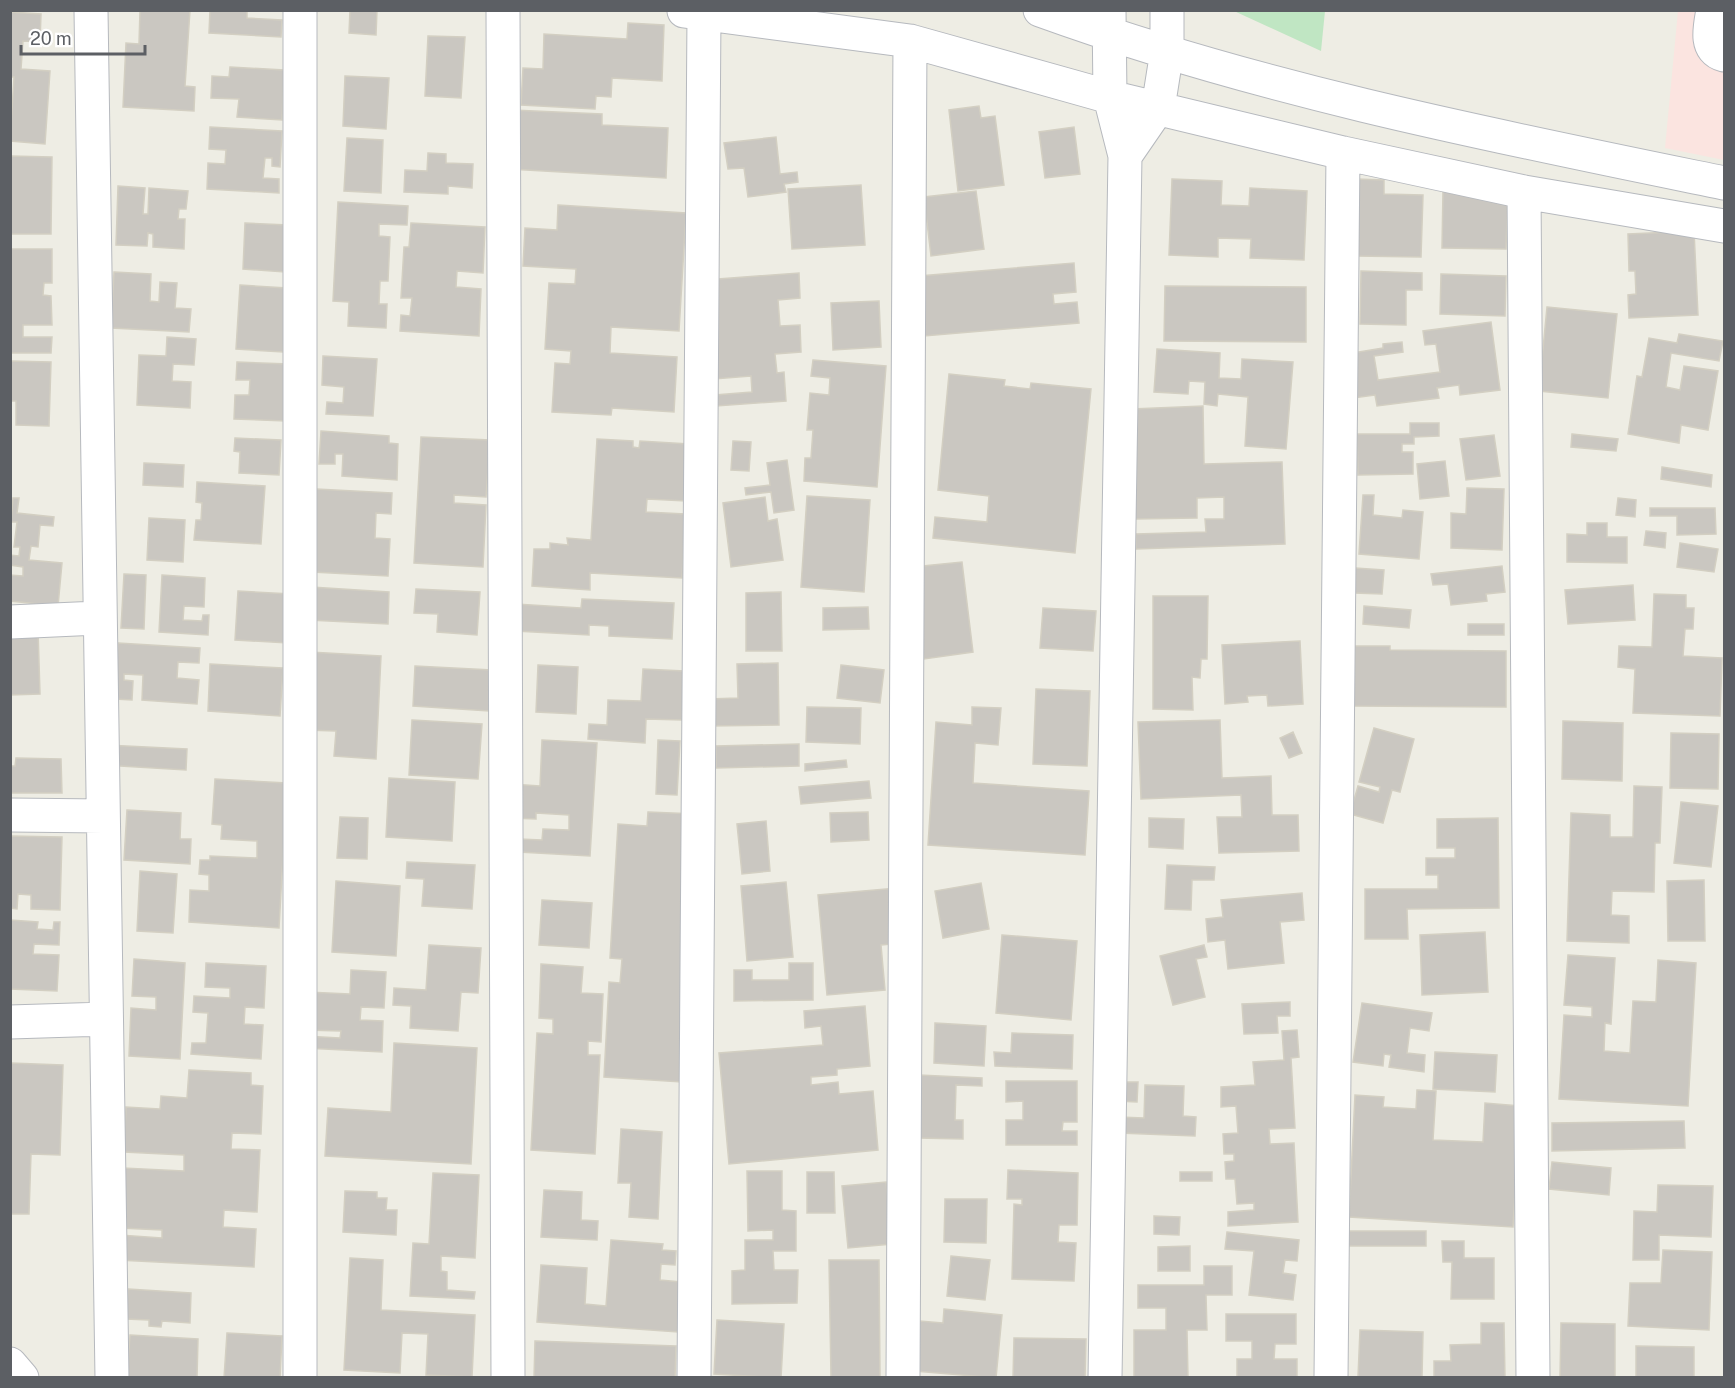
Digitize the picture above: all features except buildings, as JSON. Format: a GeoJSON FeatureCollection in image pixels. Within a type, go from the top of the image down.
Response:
{"type":"FeatureCollection","features":[{"type":"Feature","properties":{"kind":"street"},"geometry":{"type":"LineString","coordinates":[[91,10],[98,618],[112,1377]]}},
{"type":"Feature","properties":{"kind":"street"},"geometry":{"type":"LineString","coordinates":[[300,10],[300,1377]]}},
{"type":"Feature","properties":{"kind":"street"},"geometry":{"type":"LineString","coordinates":[[503,10],[508,1377]]}},
{"type":"Feature","properties":{"kind":"street"},"geometry":{"type":"LineString","coordinates":[[1040,10],[1109,23],[1167,51],[1286,87],[1540,146],[1725,183]]}},
{"type":"Feature","properties":{"kind":"street"},"geometry":{"type":"LineString","coordinates":[[1125,156],[1158,108],[1167,51],[1167,10]]}},
{"type":"Feature","properties":{"kind":"street"},"geometry":{"type":"LineString","coordinates":[[1713,10],[1709,32],[1711,46],[1719,54],[1725,56]]}},
{"type":"Feature","properties":{"kind":"street"},"geometry":{"type":"LineString","coordinates":[[694,1377],[694,12],[910,41],[1110,97],[1343,153],[1524,192],[1725,226]]}},
{"type":"Feature","properties":{"kind":"street"},"geometry":{"type":"LineString","coordinates":[[1105,1377],[1125,156],[1110,97],[1109,23]]}},
{"type":"Feature","properties":{"kind":"street"},"geometry":{"type":"LineString","coordinates":[[903,1377],[910,41]]}},
{"type":"Feature","properties":{"kind":"street"},"geometry":{"type":"LineString","coordinates":[[1331,1377],[1343,153]]}},
{"type":"Feature","properties":{"kind":"street"},"geometry":{"type":"LineString","coordinates":[[1524,192],[1533,1377]]}},
{"type":"Feature","properties":{"kind":"street"},"geometry":{"type":"LineString","coordinates":[[10,622],[98,618]]}},
{"type":"Feature","properties":{"kind":"street"},"geometry":{"type":"LineString","coordinates":[[10,815],[103,816]]}},
{"type":"Feature","properties":{"kind":"street"},"geometry":{"type":"LineString","coordinates":[[10,1022],[106,1019]]}},
{"type":"Feature","properties":{"kind":"street"},"geometry":{"type":"LineString","coordinates":[[10,1364],[22,1377]]}},
{"type":"Feature","properties":{"kind":"shaded area"},"geometry":{"type":"Polygon","coordinates":[[[1678,11],[1724,11],[1724,160],[1665,148],[1678,11]]]}},
{"type":"Feature","properties":{"kind":"green space"},"geometry":{"type":"Polygon","coordinates":[[[1234,11],[1325,11],[1321,51],[1234,11]]]}}]}
